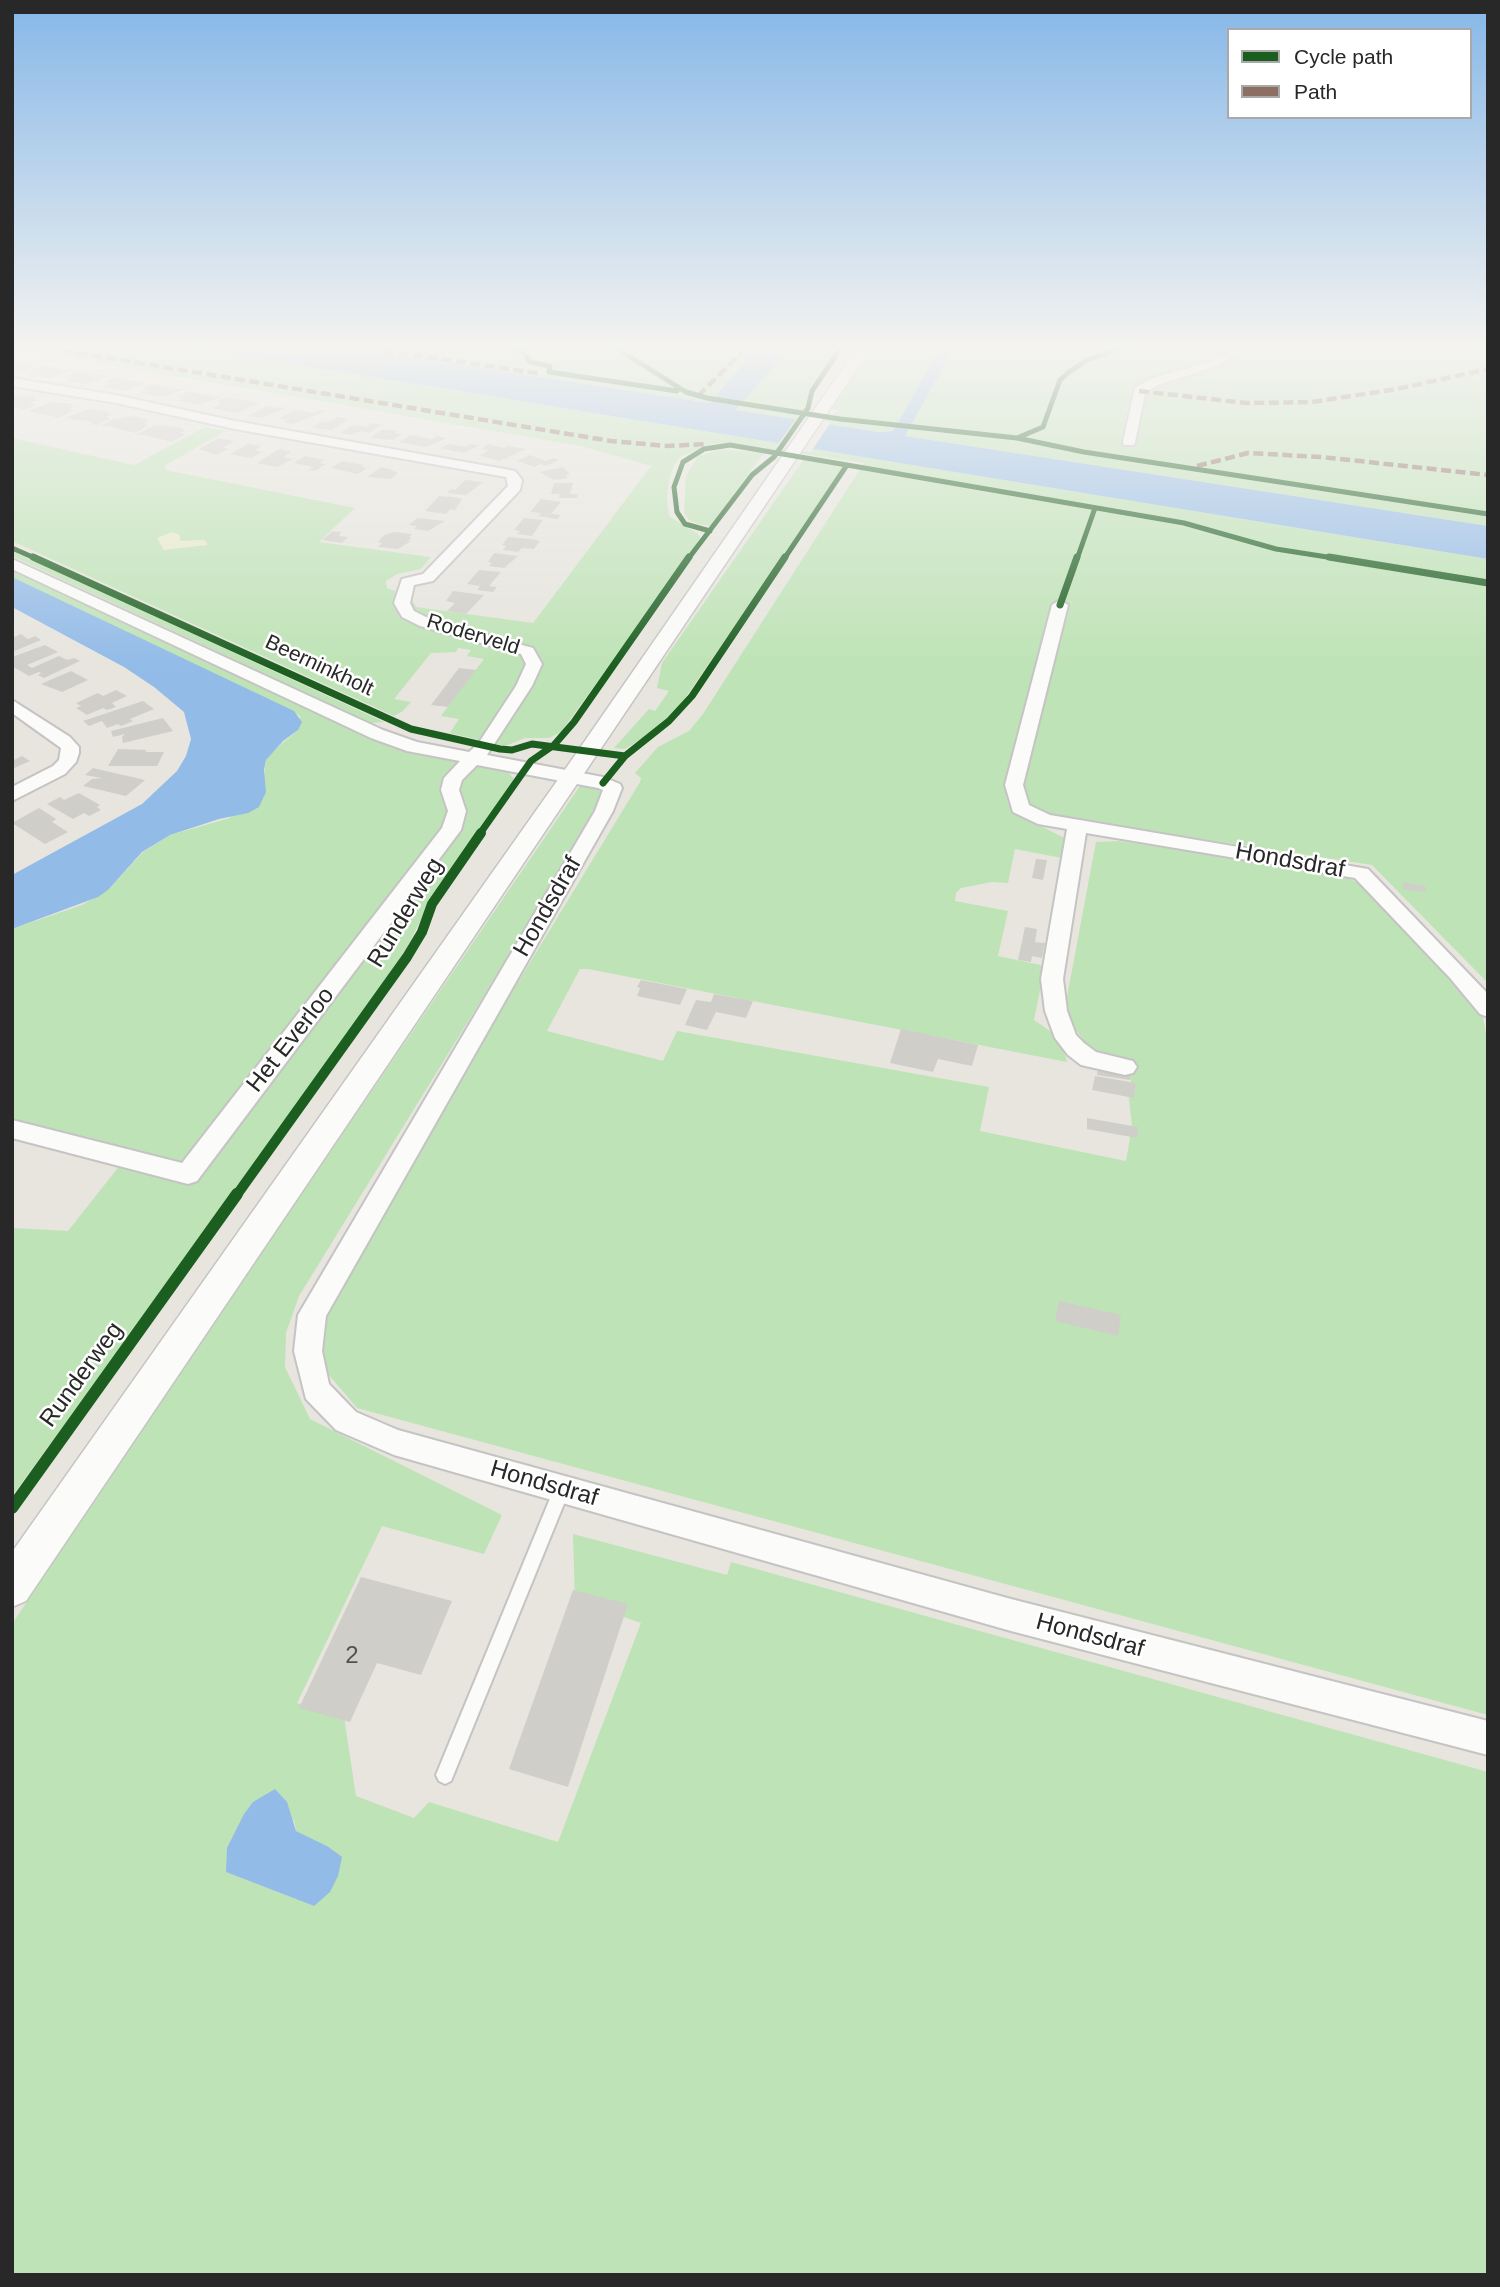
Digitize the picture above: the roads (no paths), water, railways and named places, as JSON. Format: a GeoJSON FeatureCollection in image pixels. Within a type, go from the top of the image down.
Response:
{"type":"FeatureCollection","features":[{"type":"Feature","properties":{"kind":"street","name":"Roderveld"},"geometry":{"type":"LineString","coordinates":[[402,455],[510,474],[515,480],[514,487],[428,578],[407,582],[402,603],[408,614],[426,623],[527,651],[534,664],[524,686],[475,759]]}},
{"type":"Feature","properties":{"kind":"street"},"geometry":{"type":"LineString","coordinates":[[12,1587],[791,455]]}},
{"type":"Feature","properties":{"kind":"street","name":"Beerninkholt"},"geometry":{"type":"LineString","coordinates":[[12,563],[377,734],[414,747],[572,776]]}},
{"type":"Feature","properties":{"kind":"street","name":"Hondsdraf"},"geometry":{"type":"LineString","coordinates":[[1059,605],[1014,785],[1020,808],[1045,821],[1360,873],[1458,973],[1487,1013]]}},
{"type":"Feature","properties":{"kind":"street"},"geometry":{"type":"LineString","coordinates":[[12,705],[64,741],[70,747],[71,753],[59,770],[12,795]]}},
{"type":"Feature","properties":{"kind":"street","name":"Het Everloo"},"geometry":{"type":"LineString","coordinates":[[12,1129],[188,1174],[451,830],[457,821],[457,811],[450,790],[453,778],[475,759]]}},
{"type":"Feature","properties":{"kind":"street","name":"Hondsdraf"},"geometry":{"type":"LineString","coordinates":[[572,776],[614,788],[604,811],[312,1315],[308,1351],[316,1390],[346,1421],[394,1442],[1011,1615],[1488,1738]]}},
{"type":"Feature","properties":{"kind":"street"},"geometry":{"type":"LineString","coordinates":[[1077,826],[1052,979],[1056,1011],[1066,1038],[1076,1049],[1089,1059],[1125,1067]]}},
{"type":"Feature","properties":{"kind":"lane"},"geometry":{"type":"LineString","coordinates":[[445,1775],[562,1489]]}},
{"type":"Feature","properties":{"kind":"water"},"geometry":{"type":"Polygon","coordinates":[[[849,455],[1026,455],[1488,526],[1488,559],[849,455]]]}},
{"type":"Feature","properties":{"kind":"water"},"geometry":{"type":"Polygon","coordinates":[[[12,577],[294,711],[302,722],[298,730],[283,741],[266,760],[266,792],[259,807],[248,813],[170,835],[142,852],[108,890],[98,897],[12,929],[12,875],[142,804],[177,771],[186,756],[191,739],[184,712],[154,687],[124,667],[12,607],[12,577]]]}},
{"type":"Feature","properties":{"kind":"water"},"geometry":{"type":"Polygon","coordinates":[[[275,1789],[287,1802],[296,1831],[327,1846],[342,1857],[338,1876],[330,1892],[314,1906],[226,1872],[227,1848],[244,1814],[253,1802],[275,1789]]]}}]}
